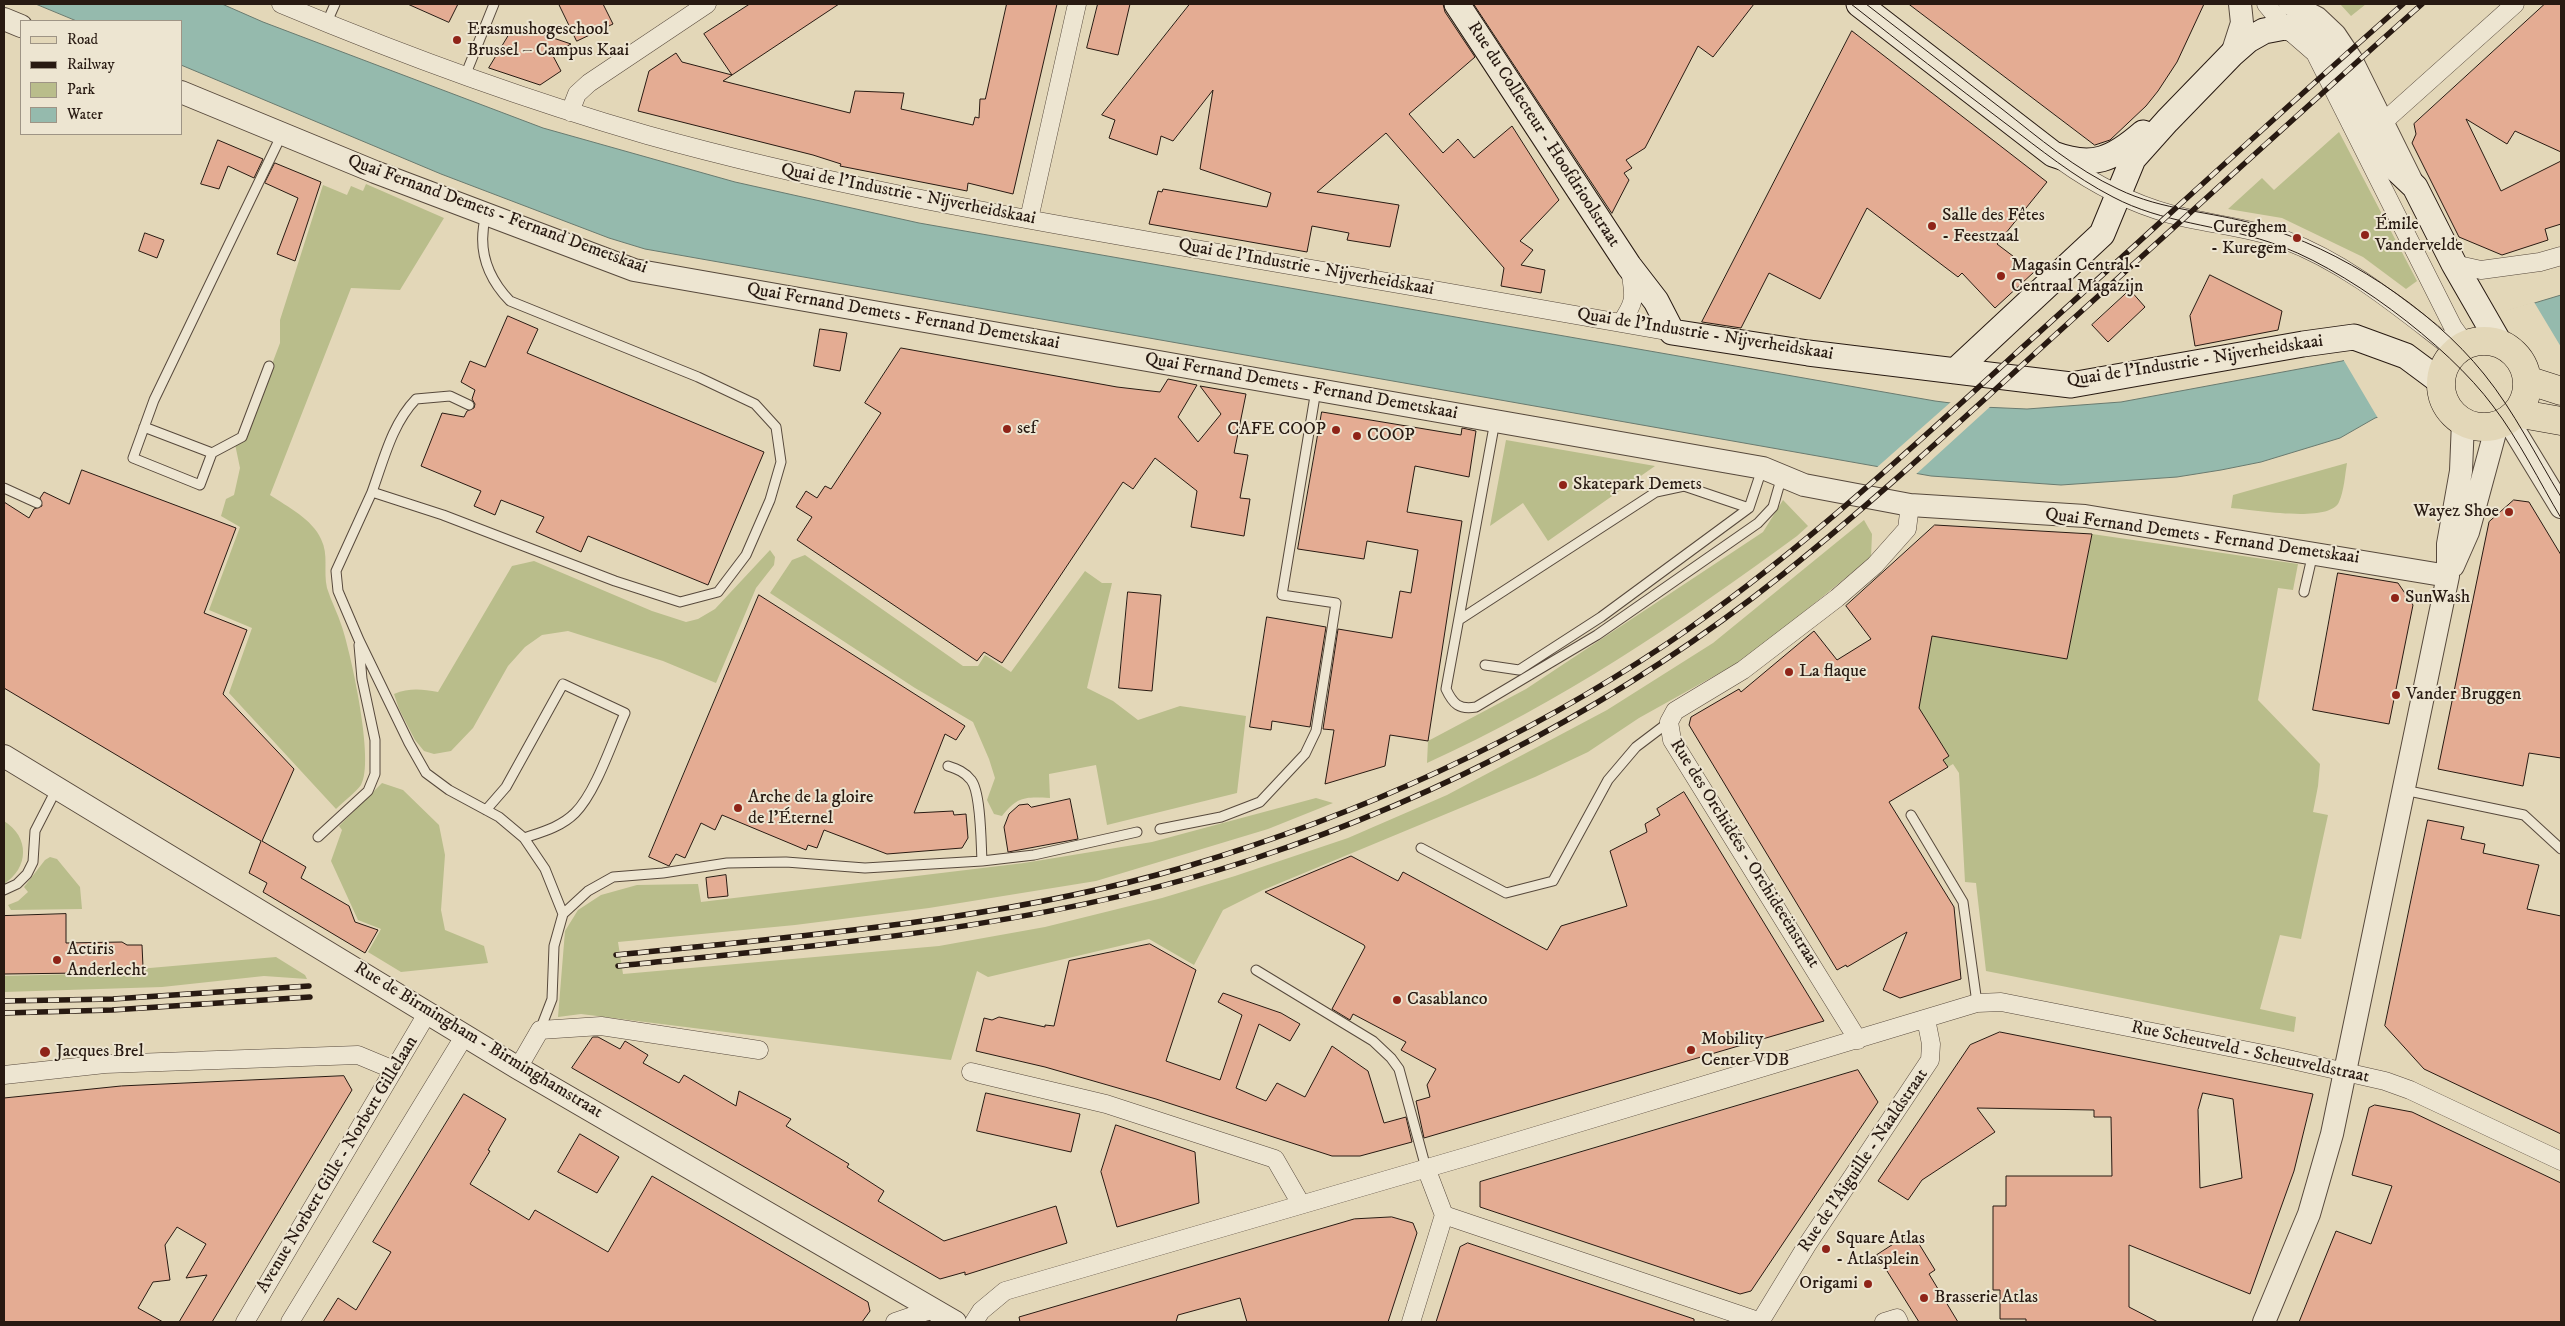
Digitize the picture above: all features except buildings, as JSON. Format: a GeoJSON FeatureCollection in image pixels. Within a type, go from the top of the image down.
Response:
{"type":"FeatureCollection","features":[{"type":"Feature","properties":{"kind":"main road","name":"Rue du Collecteur - Hoofdrioolstraat"},"geometry":{"type":"LineString","coordinates":[[1457,4],[1630,266],[1656,301],[1672,332]]}},
{"type":"Feature","properties":{"kind":"main road"},"geometry":{"type":"LineString","coordinates":[[1859,4],[2053,154],[2066,159],[2087,161],[2108,158],[2122,152],[2151,125],[2167,121]]}},
{"type":"Feature","properties":{"kind":"main road"},"geometry":{"type":"LineString","coordinates":[[1954,372],[2102,234],[2133,159],[2167,121],[2232,54],[2248,40],[2287,15],[2322,39],[2373,122],[2379,153],[2415,187],[2454,264],[2500,344],[2519,358],[2527,383],[2523,403],[2507,419]]}},
{"type":"Feature","properties":{"kind":"main road","name":"Quai de l'Industrie - Nijverheidskaai"},"geometry":{"type":"LineString","coordinates":[[1672,332],[1954,372],[2071,385],[2354,337],[2406,356],[2441,382]]}},
{"type":"Feature","properties":{"kind":"main road"},"geometry":{"type":"LineString","coordinates":[[2500,344],[2458,341],[2443,371],[2441,382],[2442,394],[2456,415],[2485,427],[2507,419],[2561,421]]}},
{"type":"Feature","properties":{"kind":"main road"},"geometry":{"type":"LineString","coordinates":[[2527,383],[2561,391]]}},
{"type":"Feature","properties":{"kind":"street","name":"Quai de l'Industrie - Nijverheidskaai"},"geometry":{"type":"LineString","coordinates":[[281,4],[465,76],[570,112],[651,136],[784,170],[1029,219],[1672,332]]}},
{"type":"Feature","properties":{"kind":"street"},"geometry":{"type":"LineString","coordinates":[[570,112],[577,94],[589,82],[707,4]]}},
{"type":"Feature","properties":{"kind":"street"},"geometry":{"type":"LineString","coordinates":[[1029,219],[1077,4]]}},
{"type":"Feature","properties":{"kind":"street"},"geometry":{"type":"LineString","coordinates":[[2232,54],[2242,23],[2240,4]]}},
{"type":"Feature","properties":{"kind":"street"},"geometry":{"type":"LineString","coordinates":[[2266,4],[2287,15],[2315,54],[2458,341]]}},
{"type":"Feature","properties":{"kind":"street"},"geometry":{"type":"LineString","coordinates":[[2373,122],[2402,106],[2515,4]]}},
{"type":"Feature","properties":{"kind":"street"},"geometry":{"type":"LineString","coordinates":[[4,19],[20,26]]}},
{"type":"Feature","properties":{"kind":"street","name":"Quai Fernand Demets - Fernand Demetskaai"},"geometry":{"type":"LineString","coordinates":[[182,92],[486,215],[634,270],[1495,421],[1772,472],[1804,485],[1910,504],[2085,516],[2448,576]]}},
{"type":"Feature","properties":{"kind":"street"},"geometry":{"type":"LineString","coordinates":[[2053,154],[2093,181],[2118,194],[2170,214],[2243,228],[2286,241],[2349,272],[2432,333],[2458,341]]}},
{"type":"Feature","properties":{"kind":"street"},"geometry":{"type":"LineString","coordinates":[[2454,264],[2481,270],[2540,262],[2561,256]]}},
{"type":"Feature","properties":{"kind":"street","name":"Rue du Collecteur - Hoofdrioolstraat"},"geometry":{"type":"LineString","coordinates":[[1621,323],[1633,306],[1634,299],[1630,266]]}},
{"type":"Feature","properties":{"kind":"street"},"geometry":{"type":"LineString","coordinates":[[2264,1322],[2309,1214],[2332,1134],[2448,576],[2448,544],[2462,472],[2456,415]]}},
{"type":"Feature","properties":{"kind":"street"},"geometry":{"type":"LineString","coordinates":[[2448,576],[2468,532],[2507,419]]}},
{"type":"Feature","properties":{"kind":"street"},"geometry":{"type":"LineString","coordinates":[[2507,419],[2561,508]]}},
{"type":"Feature","properties":{"kind":"street","name":"Rue des Orchidées - Orchideeënstraat"},"geometry":{"type":"LineString","coordinates":[[1858,1040],[1672,740],[1669,722],[1675,711],[1743,670],[1837,598],[1875,565],[1907,530],[1910,504]]}},
{"type":"Feature","properties":{"kind":"street","name":"Rue de Birmingham - Birminghamstraat"},"geometry":{"type":"LineString","coordinates":[[4,756],[931,1316],[955,1322]]}},
{"type":"Feature","properties":{"kind":"street","name":"Rue Scheutveld - Scheutveldstraat"},"geometry":{"type":"LineString","coordinates":[[974,1322],[981,1311],[1005,1291],[1858,1040],[1977,1003],[2000,1002],[2385,1081],[2410,1090],[2561,1161]]}},
{"type":"Feature","properties":{"kind":"street","name":"Avenue Norbert Gille - Norbert Gillelaan"},"geometry":{"type":"LineString","coordinates":[[249,1321],[428,1012]]}},
{"type":"Feature","properties":{"kind":"street","name":"Rue de l'Aiguille - Naaldstraat"},"geometry":{"type":"LineString","coordinates":[[1760,1322],[1807,1245],[1930,1060],[1931,1044],[1926,1019]]}},
{"type":"Feature","properties":{"kind":"street"},"geometry":{"type":"LineString","coordinates":[[518,1068],[540,1030],[601,1026],[759,1050]]}},
{"type":"Feature","properties":{"kind":"street"},"geometry":{"type":"LineString","coordinates":[[290,1322],[464,1035]]}},
{"type":"Feature","properties":{"kind":"street"},"geometry":{"type":"LineString","coordinates":[[4,1075],[105,1064],[358,1055],[394,1070]]}},
{"type":"Feature","properties":{"kind":"street"},"geometry":{"type":"LineString","coordinates":[[971,1072],[1106,1104],[1275,1159],[1301,1204]]}},
{"type":"Feature","properties":{"kind":"street"},"geometry":{"type":"LineString","coordinates":[[1411,1322],[1444,1215],[1426,1168]]}},
{"type":"Feature","properties":{"kind":"street"},"geometry":{"type":"LineString","coordinates":[[1444,1215],[1760,1322]]}},
{"type":"Feature","properties":{"kind":"street"},"geometry":{"type":"LineString","coordinates":[[895,1322],[931,1316]]}},
{"type":"Feature","properties":{"kind":"lane"},"geometry":{"type":"LineString","coordinates":[[328,22],[335,4]]}},
{"type":"Feature","properties":{"kind":"lane"},"geometry":{"type":"LineString","coordinates":[[465,76],[494,4]]}},
{"type":"Feature","properties":{"kind":"lane"},"geometry":{"type":"LineString","coordinates":[[269,366],[242,438],[212,453],[200,485],[133,458],[154,400],[282,134]]}},
{"type":"Feature","properties":{"kind":"lane"},"geometry":{"type":"LineString","coordinates":[[372,492],[443,515],[615,581],[680,602],[718,592],[746,555],[770,500],[781,462],[776,427],[755,404],[698,377],[510,301],[491,278],[484,258],[482,229],[486,215]]}},
{"type":"Feature","properties":{"kind":"lane"},"geometry":{"type":"LineString","coordinates":[[1160,829],[1221,817],[1260,802],[1305,754],[1316,731],[1336,603],[1282,595],[1316,390]]}},
{"type":"Feature","properties":{"kind":"lane"},"geometry":{"type":"LineString","coordinates":[[469,405],[450,396],[416,399],[406,410],[393,433],[372,492],[336,571],[338,591],[358,640],[426,773],[449,790],[499,817],[524,838],[545,869],[563,914]]}},
{"type":"Feature","properties":{"kind":"lane"},"geometry":{"type":"LineString","coordinates":[[1495,421],[1446,690],[1452,702],[1464,709],[1476,707],[1597,634],[1758,523],[1773,507],[1772,472]]}},
{"type":"Feature","properties":{"kind":"lane"},"geometry":{"type":"LineString","coordinates":[[144,427],[212,453]]}},
{"type":"Feature","properties":{"kind":"lane"},"geometry":{"type":"LineString","coordinates":[[1485,664],[1519,670],[1601,617],[1749,508],[1772,472]]}},
{"type":"Feature","properties":{"kind":"lane"},"geometry":{"type":"LineString","coordinates":[[1459,620],[1656,492],[1684,486],[1749,508]]}},
{"type":"Feature","properties":{"kind":"lane"},"geometry":{"type":"LineString","coordinates":[[4,488],[37,504]]}},
{"type":"Feature","properties":{"kind":"lane"},"geometry":{"type":"LineString","coordinates":[[2304,592],[2313,553]]}},
{"type":"Feature","properties":{"kind":"lane"},"geometry":{"type":"LineString","coordinates":[[318,837],[368,791],[375,774],[375,740],[362,678],[358,640]]}},
{"type":"Feature","properties":{"kind":"lane"},"geometry":{"type":"LineString","coordinates":[[486,810],[506,787],[563,684],[625,713],[587,799],[574,814],[553,828],[524,838]]}},
{"type":"Feature","properties":{"kind":"lane"},"geometry":{"type":"LineString","coordinates":[[1421,848],[1506,893],[1553,881],[1608,780],[1636,747],[1669,722]]}},
{"type":"Feature","properties":{"kind":"lane"},"geometry":{"type":"LineString","coordinates":[[948,766],[963,772],[972,781],[980,820],[982,861]]}},
{"type":"Feature","properties":{"kind":"lane"},"geometry":{"type":"LineString","coordinates":[[4,890],[17,884],[27,874],[33,862],[35,831],[58,787]]}},
{"type":"Feature","properties":{"kind":"lane"},"geometry":{"type":"LineString","coordinates":[[2404,790],[2524,815],[2561,848]]}},
{"type":"Feature","properties":{"kind":"lane"},"geometry":{"type":"LineString","coordinates":[[1911,815],[1963,902],[1977,1003]]}},
{"type":"Feature","properties":{"kind":"lane"},"geometry":{"type":"LineString","coordinates":[[540,1030],[552,999],[554,946],[563,914],[575,901],[600,882],[614,877],[640,873],[663,873],[726,863],[786,862],[865,868],[982,861],[1034,854],[1137,832]]}},
{"type":"Feature","properties":{"kind":"lane"},"geometry":{"type":"LineString","coordinates":[[1256,970],[1373,1041],[1391,1058],[1399,1070],[1426,1168]]}},
{"type":"Feature","properties":{"kind":"green space"},"geometry":{"type":"Polygon","coordinates":[[[2340,4],[2366,4],[2351,16],[2340,4]]]}},
{"type":"Feature","properties":{"kind":"green space"},"geometry":{"type":"Polygon","coordinates":[[[2339,132],[2417,281],[2406,289],[2363,257],[2282,218],[2228,209],[2262,178],[2274,190],[2339,132]]]}},
{"type":"Feature","properties":{"kind":"green space"},"geometry":{"type":"Polygon","coordinates":[[[366,184],[444,218],[400,290],[351,288],[270,495],[306,519],[321,539],[325,551],[327,588],[342,627],[356,683],[364,732],[365,773],[361,785],[336,809],[229,693],[252,628],[209,610],[240,527],[221,516],[226,499],[234,495],[240,468],[235,444],[244,438],[280,343],[280,320],[323,185],[347,195],[351,186],[363,191],[366,184]]]}},
{"type":"Feature","properties":{"kind":"green space","name":"Skatepark Demets"},"geometry":{"type":"Polygon","coordinates":[[[1506,440],[1655,466],[1548,541],[1523,503],[1490,526],[1506,440]]]}},
{"type":"Feature","properties":{"kind":"green space"},"geometry":{"type":"Polygon","coordinates":[[[2347,463],[2341,498],[2332,509],[2306,514],[2289,514],[2231,508],[2233,495],[2347,463]]]}},
{"type":"Feature","properties":{"kind":"green space"},"geometry":{"type":"Polygon","coordinates":[[[1783,500],[1808,526],[1797,536],[1708,600],[1618,659],[1525,714],[1427,763],[1428,741],[1526,689],[1763,532],[1783,500]]]}},
{"type":"Feature","properties":{"kind":"green space"},"geometry":{"type":"Polygon","coordinates":[[[1864,520],[1872,534],[1871,557],[1750,656],[1639,718],[1588,752],[1535,777],[1263,890],[1223,910],[1194,965],[1149,939],[988,977],[977,971],[951,1060],[581,1014],[558,1017],[565,931],[578,910],[601,895],[637,885],[698,884],[701,902],[1024,863],[1152,842],[1316,798],[1333,803],[1268,829],[1096,881],[929,908],[795,925],[618,942],[623,974],[939,946],[1045,927],[1162,898],[1348,838],[1447,795],[1607,710],[1713,643],[1864,520]]]}},
{"type":"Feature","properties":{"kind":"green space"},"geometry":{"type":"Polygon","coordinates":[[[2092,534],[2298,564],[2293,590],[2278,588],[2258,700],[2320,764],[2313,812],[2328,815],[2301,939],[2280,935],[2260,1009],[2296,1017],[2294,1032],[1986,971],[1976,883],[1965,882],[1959,773],[1953,764],[1948,767],[1943,760],[1949,756],[1919,708],[1932,636],[2067,659],[2092,534]]]}},
{"type":"Feature","properties":{"kind":"green space"},"geometry":{"type":"Polygon","coordinates":[[[770,550],[775,557],[774,565],[756,588],[716,683],[663,661],[568,631],[542,635],[525,647],[508,666],[473,728],[451,751],[434,754],[424,751],[415,740],[399,709],[394,694],[415,690],[438,692],[512,566],[534,561],[652,611],[686,622],[698,619],[715,609],[770,550]]]}},
{"type":"Feature","properties":{"kind":"green space"},"geometry":{"type":"Polygon","coordinates":[[[805,555],[963,666],[978,666],[985,655],[1011,672],[1085,571],[1102,583],[1112,583],[1087,688],[1113,701],[1138,720],[1180,706],[1246,716],[1237,793],[1107,825],[1096,765],[1049,774],[1050,798],[1023,799],[1008,809],[1002,816],[994,814],[987,800],[995,778],[973,722],[915,688],[770,593],[792,560],[805,555]]]}},
{"type":"Feature","properties":{"kind":"green space"},"geometry":{"type":"Polygon","coordinates":[[[382,783],[403,790],[439,825],[445,855],[441,910],[445,930],[484,946],[488,963],[401,972],[368,952],[381,929],[358,920],[331,861],[342,830],[339,826],[382,783]]]}},
{"type":"Feature","properties":{"kind":"green space"},"geometry":{"type":"Polygon","coordinates":[[[4,821],[18,835],[23,852],[18,870],[4,884],[4,821]]]}},
{"type":"Feature","properties":{"kind":"green space"},"geometry":{"type":"Polygon","coordinates":[[[50,857],[57,859],[80,887],[82,909],[11,910],[8,905],[18,901],[28,892],[24,887],[45,860],[50,857]]]}},
{"type":"Feature","properties":{"kind":"green space"},"geometry":{"type":"Polygon","coordinates":[[[276,957],[305,975],[307,979],[264,976],[162,987],[4,992],[4,976],[81,974],[276,957]]]}},
{"type":"Feature","properties":{"kind":"water"},"geometry":{"type":"Polygon","coordinates":[[[36,4],[222,4],[263,22],[543,128],[735,182],[919,223],[1935,401],[1982,407],[2027,409],[2121,402],[2342,361],[2561,295],[2561,363],[2375,418],[2340,438],[2261,462],[2221,470],[2177,477],[2061,485],[1931,476],[645,249],[609,238],[441,174],[182,65],[182,20],[75,20],[36,4]]]}},
{"type":"Feature","properties":{"kind":"pier"},"geometry":{"type":"Polygon","coordinates":[[[2534,302],[2561,347],[2561,366],[2379,420],[2343,359],[2534,302]]]}},
{"type":"Feature","properties":{"kind":"pier"},"geometry":{"type":"Polygon","coordinates":[[[1952,401],[1992,405],[1914,476],[1875,469],[1952,401]]]}},
{"type":"Feature","properties":{"kind":"tram line"},"geometry":{"type":"LineString","coordinates":[[1851,4],[2044,153],[2071,172],[2113,197],[2151,213],[2250,236],[2298,253],[2360,288],[2392,310],[2422,333],[2449,358],[2493,406],[2520,447],[2561,518]]}},
{"type":"Feature","properties":{"kind":"tram line"},"geometry":{"type":"LineString","coordinates":[[1866,4],[2058,152],[2102,181],[2152,202],[2240,220],[2289,236],[2320,249],[2382,283],[2437,326],[2462,349],[2484,374],[2515,418],[2561,497]]}},
{"type":"Feature","properties":{"kind":"railway"},"geometry":{"type":"LineString","coordinates":[[616,955],[903,924],[1045,901],[1116,885],[1185,867],[1249,847],[1374,800],[1435,773],[1554,713],[1668,643],[1803,541],[1931,431],[2403,4]]}},
{"type":"Feature","properties":{"kind":"railway"},"geometry":{"type":"LineString","coordinates":[[618,966],[779,950],[939,930],[1018,917],[1176,882],[1253,859],[1324,834],[1394,806],[1530,740],[1596,703],[1660,663],[1722,621],[1817,547],[1919,458],[2422,4]]}},
{"type":"Feature","properties":{"kind":"railway"},"geometry":{"type":"LineString","coordinates":[[4,1001],[113,999],[309,986]]}},
{"type":"Feature","properties":{"kind":"railway"},"geometry":{"type":"LineString","coordinates":[[4,1013],[112,1010],[310,997]]}},
{"type":"Feature","properties":{"kind":"place","name":"Erasmushogeschool Brussel – Campus Kaai"},"geometry":{"type":"Point","coordinates":[457,40]}},
{"type":"Feature","properties":{"kind":"place","name":"Salle des Fêtes - Feestzaal"},"geometry":{"type":"Point","coordinates":[1932,226]}},
{"type":"Feature","properties":{"kind":"place","name":"Émile Vandervelde"},"geometry":{"type":"Point","coordinates":[2365,235]}},
{"type":"Feature","properties":{"kind":"place","name":"Cureghem - Kuregem"},"geometry":{"type":"Point","coordinates":[2297,238]}},
{"type":"Feature","properties":{"kind":"place","name":"Magasin Central - Centraal Magazijn"},"geometry":{"type":"Point","coordinates":[2001,276]}},
{"type":"Feature","properties":{"kind":"place","name":"sef"},"geometry":{"type":"Point","coordinates":[1007,429]}},
{"type":"Feature","properties":{"kind":"place","name":"CAFE COOP"},"geometry":{"type":"Point","coordinates":[1336,430]}},
{"type":"Feature","properties":{"kind":"place","name":"COOP"},"geometry":{"type":"Point","coordinates":[1357,436]}},
{"type":"Feature","properties":{"kind":"place","name":"Skatepark Demets"},"geometry":{"type":"Point","coordinates":[1563,485]}},
{"type":"Feature","properties":{"kind":"place","name":"Wayez Shoe"},"geometry":{"type":"Point","coordinates":[2509,512]}},
{"type":"Feature","properties":{"kind":"place","name":"SunWash"},"geometry":{"type":"Point","coordinates":[2395,598]}},
{"type":"Feature","properties":{"kind":"place","name":"La flaque"},"geometry":{"type":"Point","coordinates":[1789,672]}},
{"type":"Feature","properties":{"kind":"place","name":"Vander Bruggen"},"geometry":{"type":"Point","coordinates":[2396,695]}},
{"type":"Feature","properties":{"kind":"place","name":"Arche de la gloire de l'Éternel"},"geometry":{"type":"Point","coordinates":[738,808]}},
{"type":"Feature","properties":{"kind":"place","name":"Actiris Anderlecht"},"geometry":{"type":"Point","coordinates":[57,960]}},
{"type":"Feature","properties":{"kind":"place","name":"Casablanco"},"geometry":{"type":"Point","coordinates":[1397,1000]}},
{"type":"Feature","properties":{"kind":"place","name":"Mobility Center VDB"},"geometry":{"type":"Point","coordinates":[1691,1050]}},
{"type":"Feature","properties":{"kind":"place","name":"Jacques Brel"},"geometry":{"type":"Point","coordinates":[45,1052]}},
{"type":"Feature","properties":{"kind":"place","name":"Square Atlas - Atlasplein"},"geometry":{"type":"Point","coordinates":[1826,1249]}},
{"type":"Feature","properties":{"kind":"place","name":"Origami"},"geometry":{"type":"Point","coordinates":[1868,1284]}},
{"type":"Feature","properties":{"kind":"place","name":"Brasserie Atlas"},"geometry":{"type":"Point","coordinates":[1924,1298]}}]}
